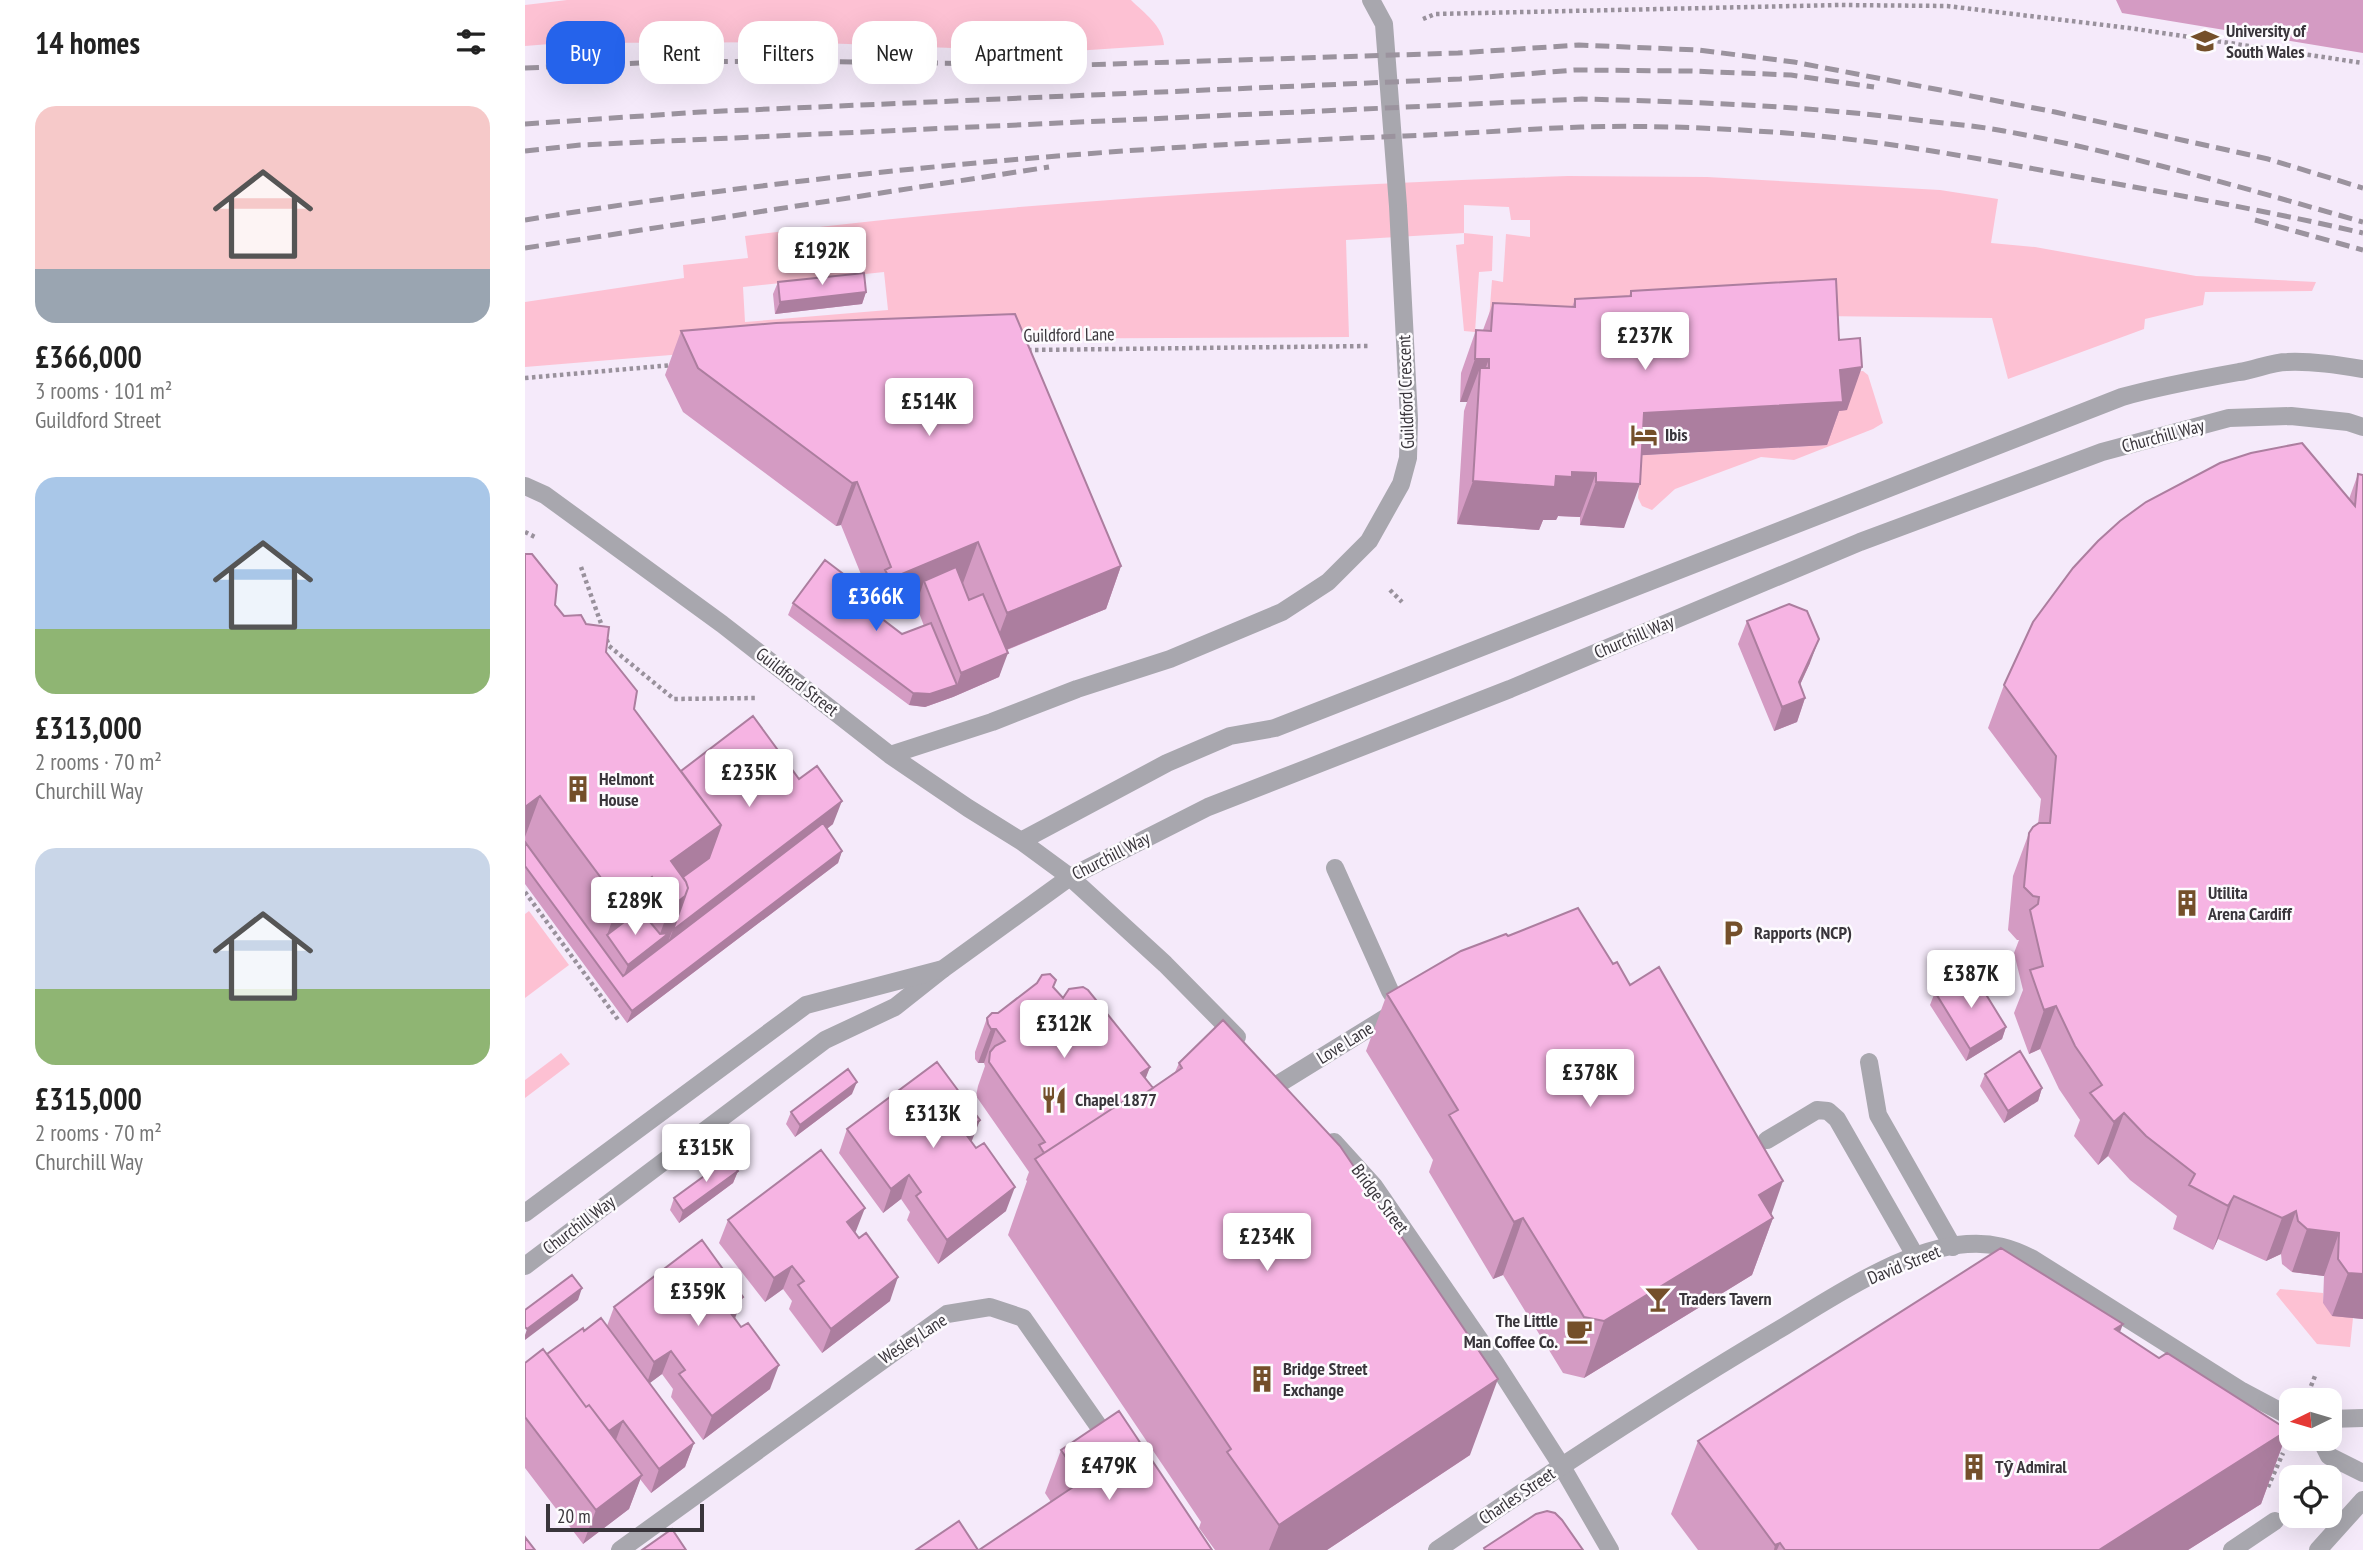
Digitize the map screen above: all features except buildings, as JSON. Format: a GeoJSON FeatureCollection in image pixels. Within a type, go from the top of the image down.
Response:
{"type":"FeatureCollection","features":[{"type":"Feature","properties":{"kind":"street","name":"Guildford Crescent"},"geometry":{"type":"LineString","coordinates":[[890,755],[992,722],[1076,688],[1171,659],[1282,612],[1328,582],[1369,541],[1401,484],[1408,458],[1398,206],[1384,24],[1371,0]]}},
{"type":"Feature","properties":{"kind":"street"},"geometry":{"type":"LineString","coordinates":[[1021,841],[1167,763],[1230,736],[1286,724],[2122,397],[2284,361],[2337,364],[2363,369]]}},
{"type":"Feature","properties":{"kind":"street","name":"Churchill Way"},"geometry":{"type":"LineString","coordinates":[[525,1266],[825,1041],[895,1007],[1070,877],[1208,807],[1510,690],[1860,542],[2102,452],[2229,418],[2291,416],[2348,422],[2363,427]]}},
{"type":"Feature","properties":{"kind":"street","name":"Guildford Street"},"geometry":{"type":"LineString","coordinates":[[525,486],[545,495],[722,624],[890,755],[1021,841],[1070,877]]}},
{"type":"Feature","properties":{"kind":"street"},"geometry":{"type":"LineString","coordinates":[[1335,868],[1390,990],[1401,1008]]}},
{"type":"Feature","properties":{"kind":"street"},"geometry":{"type":"LineString","coordinates":[[1070,877],[1174,973],[1246,1047]]}},
{"type":"Feature","properties":{"kind":"street","name":"Churchill Way"},"geometry":{"type":"LineString","coordinates":[[525,1213],[806,1005],[943,969]]}},
{"type":"Feature","properties":{"kind":"street","name":"Love Lane"},"geometry":{"type":"LineString","coordinates":[[1280,1083],[1420,998]]}},
{"type":"Feature","properties":{"kind":"street"},"geometry":{"type":"LineString","coordinates":[[1870,1062],[1878,1115],[1953,1247]]}},
{"type":"Feature","properties":{"kind":"street"},"geometry":{"type":"LineString","coordinates":[[1767,1140],[1817,1110],[1828,1111],[1837,1119],[1916,1257]]}},
{"type":"Feature","properties":{"kind":"street","name":"Bridge Street"},"geometry":{"type":"LineString","coordinates":[[1317,1124],[1374,1186],[1562,1465],[1610,1550]]}},
{"type":"Feature","properties":{"kind":"street","name":"David Street"},"geometry":{"type":"LineString","coordinates":[[1562,1465],[1660,1400],[1886,1269],[1916,1257],[1966,1244],[1991,1244],[2012,1249],[2033,1259],[2242,1391],[2279,1411]]}},
{"type":"Feature","properties":{"kind":"street","name":"Wesley Lane"},"geometry":{"type":"LineString","coordinates":[[620,1550],[947,1314],[990,1307],[1023,1318],[1123,1461]]}},
{"type":"Feature","properties":{"kind":"street"},"geometry":{"type":"LineString","coordinates":[[2342,1419],[2363,1418]]}},
{"type":"Feature","properties":{"kind":"street"},"geometry":{"type":"LineString","coordinates":[[2327,1451],[2329,1455],[2363,1473]]}},
{"type":"Feature","properties":{"kind":"street","name":"Charles Street"},"geometry":{"type":"LineString","coordinates":[[1437,1550],[1562,1465]]}},
{"type":"Feature","properties":{"kind":"street"},"geometry":{"type":"LineString","coordinates":[[2318,1550],[2363,1500]]}},
{"type":"Feature","properties":{"kind":"street"},"geometry":{"type":"LineString","coordinates":[[2232,1550],[2275,1521]]}},
{"type":"Feature","properties":{"kind":"path"},"geometry":{"type":"LineString","coordinates":[[1423,19],[1435,13],[1544,9],[1947,6],[2129,28],[2363,63]]}},
{"type":"Feature","properties":{"kind":"path","name":"Guildford Lane"},"geometry":{"type":"LineString","coordinates":[[1025,350],[1405,345]]}},
{"type":"Feature","properties":{"kind":"path"},"geometry":{"type":"LineString","coordinates":[[525,378],[685,364]]}},
{"type":"Feature","properties":{"kind":"path"},"geometry":{"type":"LineString","coordinates":[[525,532],[544,542]]}},
{"type":"Feature","properties":{"kind":"path"},"geometry":{"type":"LineString","coordinates":[[579,562],[609,646],[674,699],[768,697]]}},
{"type":"Feature","properties":{"kind":"path"},"geometry":{"type":"LineString","coordinates":[[1390,590],[1402,602]]}},
{"type":"Feature","properties":{"kind":"path"},"geometry":{"type":"LineString","coordinates":[[525,892],[619,1021]]}},
{"type":"Feature","properties":{"kind":"path"},"geometry":{"type":"LineString","coordinates":[[2311,1386],[2315,1376]]}},
{"type":"Feature","properties":{"kind":"path"},"geometry":{"type":"LineString","coordinates":[[2266,1491],[2283,1453]]}},
{"type":"Feature","properties":{"kind":"shaded area"},"geometry":{"type":"Polygon","coordinates":[[[567,0],[1131,0],[1157,26],[1164,45],[1087,50],[1087,21],[951,21],[951,48],[937,47],[937,21],[852,21],[852,44],[838,44],[838,21],[738,21],[738,42],[724,42],[724,21],[639,21],[639,43],[625,43],[625,21],[546,21],[546,44],[525,46],[525,5],[567,0]]]}},
{"type":"Feature","properties":{"kind":"shaded area"},"geometry":{"type":"Polygon","coordinates":[[[1568,176],[1707,177],[1940,190],[1998,199],[1991,243],[2035,247],[2196,276],[2316,282],[2312,291],[2205,292],[2203,305],[2145,319],[2144,329],[2008,379],[1992,318],[1818,316],[1488,333],[1492,280],[1503,282],[1506,234],[1530,237],[1530,220],[1511,220],[1509,207],[1464,205],[1464,233],[1346,240],[1349,337],[962,339],[756,348],[525,367],[525,302],[684,278],[683,265],[748,258],[745,236],[1053,204],[1362,185],[1568,176]],[[884,272],[743,287],[745,322],[888,310],[884,272]]]}},
{"type":"Feature","properties":{"kind":"shaded area"},"geometry":{"type":"Polygon","coordinates":[[[1464,233],[1493,236],[1492,271],[1479,272],[1475,332],[1464,331],[1456,245],[1464,244],[1464,233]]]}},
{"type":"Feature","properties":{"kind":"shaded area"},"geometry":{"type":"Polygon","coordinates":[[[1863,371],[1868,375],[1883,423],[1794,460],[1761,457],[1675,489],[1652,510],[1642,506],[1638,498],[1640,473],[1629,456],[1827,445],[1840,373],[1863,371]]]}},
{"type":"Feature","properties":{"kind":"shaded area"},"geometry":{"type":"Polygon","coordinates":[[[529,911],[569,965],[525,998],[525,914],[529,911]]]}},
{"type":"Feature","properties":{"kind":"shaded area"},"geometry":{"type":"Polygon","coordinates":[[[561,1053],[570,1064],[525,1098],[525,1080],[561,1053]]]}},
{"type":"Feature","properties":{"kind":"shaded area"},"geometry":{"type":"Polygon","coordinates":[[[2280,1289],[2323,1293],[2323,1303],[2353,1318],[2350,1347],[2317,1344],[2276,1294],[2280,1289]]]}},
{"type":"Feature","properties":{"kind":"railway"},"geometry":{"type":"LineString","coordinates":[[525,68],[664,62],[778,61],[1080,65],[1458,53],[1579,45],[1698,50],[1794,62],[2055,112],[2268,159],[2363,188]]}},
{"type":"Feature","properties":{"kind":"railway"},"geometry":{"type":"LineString","coordinates":[[525,124],[701,112],[1460,79],[1575,70],[1791,75],[1874,87]]}},
{"type":"Feature","properties":{"kind":"railway"},"geometry":{"type":"LineString","coordinates":[[525,151],[580,145],[1582,99],[1668,102],[1839,112],[1994,129],[2139,160],[2363,222]]}},
{"type":"Feature","properties":{"kind":"railway"},"geometry":{"type":"LineString","coordinates":[[525,220],[744,188],[963,164],[1184,147],[1632,126],[1786,133],[1890,145],[1993,161],[2363,233]]}},
{"type":"Feature","properties":{"kind":"railway"},"geometry":{"type":"LineString","coordinates":[[525,248],[1049,167]]}},
{"type":"Feature","properties":{"kind":"railway"},"geometry":{"type":"LineString","coordinates":[[2255,220],[2363,250]]}},
{"type":"Feature","properties":{"kind":"place","name":"University of South Wales"},"geometry":{"type":"Point","coordinates":[2205,41]}},
{"type":"Feature","properties":{"kind":"place","name":"Ibis"},"geometry":{"type":"Point","coordinates":[1644,435]}},
{"type":"Feature","properties":{"kind":"place","name":"Helmont House"},"geometry":{"type":"Point","coordinates":[578,789]}},
{"type":"Feature","properties":{"kind":"place","name":"Utilita Arena Cardiff"},"geometry":{"type":"Point","coordinates":[2187,903]}},
{"type":"Feature","properties":{"kind":"place","name":"Rapports (NCP)"},"geometry":{"type":"Point","coordinates":[1733,933]}},
{"type":"Feature","properties":{"kind":"place","name":"Chapel 1877"},"geometry":{"type":"Point","coordinates":[1054,1100]}},
{"type":"Feature","properties":{"kind":"place","name":"Traders Tavern"},"geometry":{"type":"Point","coordinates":[1658,1299]}},
{"type":"Feature","properties":{"kind":"place","name":"The Little Man Coffee Co."},"geometry":{"type":"Point","coordinates":[1579,1331]}},
{"type":"Feature","properties":{"kind":"place","name":"Bridge Street Exchange"},"geometry":{"type":"Point","coordinates":[1262,1379]}},
{"type":"Feature","properties":{"kind":"place","name":"Tŷ Admiral"},"geometry":{"type":"Point","coordinates":[1974,1467]}}]}
